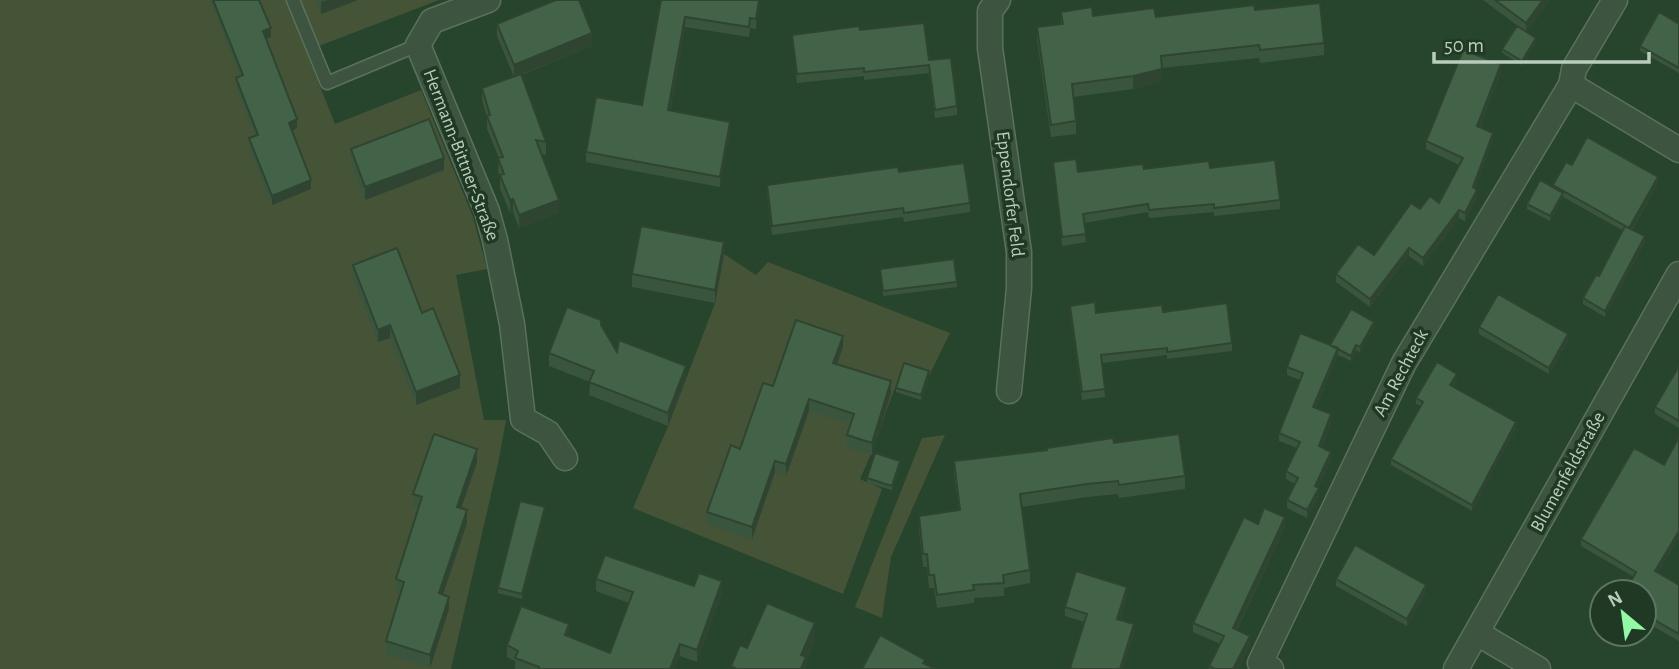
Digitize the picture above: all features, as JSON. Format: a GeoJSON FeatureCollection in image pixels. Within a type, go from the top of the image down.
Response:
{"type":"FeatureCollection","features":[{"type":"Feature","properties":{"kind":"street","name":"Hermann-Bittner-Straße"},"geometry":{"type":"LineString","coordinates":[[488,0],[432,21],[418,45],[487,211],[512,324],[523,419],[548,433],[565,458]]}},
{"type":"Feature","properties":{"kind":"street","name":"Eppendorfer Feld"},"geometry":{"type":"LineString","coordinates":[[998,0],[990,11],[990,48],[1019,252],[1019,288],[1009,391]]}},
{"type":"Feature","properties":{"kind":"street","name":"Am Rechteck"},"geometry":{"type":"LineString","coordinates":[[1270,669],[1260,663],[1404,363],[1571,85],[1574,69],[1615,0]]}},
{"type":"Feature","properties":{"kind":"street"},"geometry":{"type":"LineString","coordinates":[[1571,85],[1679,150]]}},
{"type":"Feature","properties":{"kind":"street","name":"Blumenfeldstraße"},"geometry":{"type":"LineString","coordinates":[[1456,669],[1679,274]]}},
{"type":"Feature","properties":{"kind":"street"},"geometry":{"type":"LineString","coordinates":[[1477,633],[1538,669]]}},
{"type":"Feature","properties":{"kind":"lane"},"geometry":{"type":"LineString","coordinates":[[293,0],[327,83],[418,45]]}},
{"type":"Feature","properties":{"kind":"green space"},"geometry":{"type":"Polygon","coordinates":[[[0,0],[439,0],[306,51],[335,124],[421,90],[473,217],[487,269],[456,275],[484,420],[506,420],[451,669],[0,669],[0,0]]]}},
{"type":"Feature","properties":{"kind":"green space"},"geometry":{"type":"Polygon","coordinates":[[[724,254],[756,275],[768,262],[950,333],[929,376],[904,368],[898,382],[860,479],[882,489],[843,594],[633,508],[715,303],[724,254]]]}},
{"type":"Feature","properties":{"kind":"green space"},"geometry":{"type":"Polygon","coordinates":[[[945,435],[891,557],[882,618],[855,607],[922,438],[945,435]]]}},
{"type":"Feature","properties":{"kind":"building"},"geometry":{"type":"Polygon","coordinates":[[[213,0],[259,0],[271,28],[263,31],[297,119],[289,123],[311,180],[272,196],[249,138],[258,135],[236,78],[243,75],[213,0]]]}},
{"type":"Feature","properties":{"kind":"building"},"geometry":{"type":"Polygon","coordinates":[[[556,0],[579,0],[592,33],[514,65],[497,24],[556,0]]]}},
{"type":"Feature","properties":{"kind":"building"},"geometry":{"type":"Polygon","coordinates":[[[661,0],[759,0],[756,19],[750,18],[749,27],[685,17],[668,110],[730,122],[720,177],[586,152],[596,97],[642,105],[661,0]]]}},
{"type":"Feature","properties":{"kind":"building"},"geometry":{"type":"Polygon","coordinates":[[[1495,0],[1543,0],[1526,23],[1495,0]]]}},
{"type":"Feature","properties":{"kind":"building"},"geometry":{"type":"Polygon","coordinates":[[[1320,3],[1324,43],[1260,50],[1259,45],[1161,56],[1162,69],[1133,76],[1072,84],[1076,121],[1051,125],[1037,27],[1063,24],[1061,12],[1092,7],[1093,16],[1154,8],[1156,17],[1254,5],[1255,10],[1320,3]]]}},
{"type":"Feature","properties":{"kind":"building"},"geometry":{"type":"Polygon","coordinates":[[[1659,12],[1679,24],[1679,68],[1640,46],[1659,12]]]}},
{"type":"Feature","properties":{"kind":"building"},"geometry":{"type":"Polygon","coordinates":[[[924,23],[929,60],[951,58],[957,106],[935,110],[929,65],[864,72],[864,68],[797,74],[792,35],[859,26],[860,30],[924,23]]]}},
{"type":"Feature","properties":{"kind":"building"},"geometry":{"type":"Polygon","coordinates":[[[1517,26],[1536,38],[1522,61],[1502,49],[1517,26]]]}},
{"type":"Feature","properties":{"kind":"building"},"geometry":{"type":"Polygon","coordinates":[[[1463,50],[1501,64],[1477,126],[1493,133],[1473,187],[1477,190],[1465,213],[1459,210],[1423,258],[1409,248],[1370,299],[1336,274],[1358,244],[1374,255],[1411,203],[1420,209],[1430,196],[1439,203],[1463,158],[1426,141],[1463,50]]]}},
{"type":"Feature","properties":{"kind":"building"},"geometry":{"type":"Polygon","coordinates":[[[521,74],[546,142],[536,140],[559,200],[519,215],[500,175],[504,174],[498,158],[503,157],[487,116],[490,115],[482,88],[521,74]]]}},
{"type":"Feature","properties":{"kind":"building"},"geometry":{"type":"Polygon","coordinates":[[[429,119],[444,158],[365,187],[351,149],[429,119]]]}},
{"type":"Feature","properties":{"kind":"building"},"geometry":{"type":"Polygon","coordinates":[[[1587,137],[1658,177],[1629,228],[1553,185],[1566,162],[1572,165],[1587,137]]]}},
{"type":"Feature","properties":{"kind":"building"},"geometry":{"type":"Polygon","coordinates":[[[1076,159],[1078,172],[1143,164],[1144,169],[1209,161],[1210,168],[1275,160],[1280,200],[1214,208],[1214,204],[1149,210],[1148,204],[1083,214],[1086,234],[1062,237],[1053,162],[1076,159]]]}},
{"type":"Feature","properties":{"kind":"building"},"geometry":{"type":"Polygon","coordinates":[[[964,163],[970,203],[904,213],[903,208],[772,226],[767,185],[898,167],[899,172],[964,163]]]}},
{"type":"Feature","properties":{"kind":"building"},"geometry":{"type":"Polygon","coordinates":[[[1540,180],[1563,193],[1550,216],[1527,204],[1540,180]]]}},
{"type":"Feature","properties":{"kind":"building"},"geometry":{"type":"Polygon","coordinates":[[[641,226],[724,242],[715,290],[632,274],[641,226]]]}},
{"type":"Feature","properties":{"kind":"building"},"geometry":{"type":"Polygon","coordinates":[[[1625,226],[1645,236],[1605,311],[1583,298],[1596,275],[1599,276],[1625,226]]]}},
{"type":"Feature","properties":{"kind":"building"},"geometry":{"type":"Polygon","coordinates":[[[397,248],[422,313],[433,308],[460,375],[416,392],[390,325],[378,330],[353,265],[397,248]]]}},
{"type":"Feature","properties":{"kind":"building"},"geometry":{"type":"Polygon","coordinates":[[[954,259],[957,282],[883,291],[880,269],[954,259]]]}},
{"type":"Feature","properties":{"kind":"building"},"geometry":{"type":"Polygon","coordinates":[[[1498,294],[1568,334],[1549,368],[1479,327],[1498,294]]]}},
{"type":"Feature","properties":{"kind":"building"},"geometry":{"type":"Polygon","coordinates":[[[1095,302],[1096,313],[1162,305],[1163,312],[1227,303],[1232,343],[1167,352],[1167,348],[1101,355],[1105,389],[1082,392],[1070,306],[1095,302]]]}},
{"type":"Feature","properties":{"kind":"building"},"geometry":{"type":"Polygon","coordinates":[[[567,307],[601,320],[601,325],[617,352],[619,340],[686,366],[668,413],[589,382],[594,371],[549,353],[567,307]]]}},
{"type":"Feature","properties":{"kind":"building"},"geometry":{"type":"Polygon","coordinates":[[[1351,309],[1374,322],[1360,347],[1356,345],[1351,356],[1330,345],[1351,309]]]}},
{"type":"Feature","properties":{"kind":"building"},"geometry":{"type":"Polygon","coordinates":[[[796,320],[843,336],[833,363],[891,381],[872,443],[847,435],[854,414],[809,399],[786,464],[775,461],[752,527],[707,512],[731,445],[740,449],[763,383],[773,386],[796,320]]]}},
{"type":"Feature","properties":{"kind":"building"},"geometry":{"type":"Polygon","coordinates":[[[1300,333],[1338,348],[1313,407],[1331,414],[1319,446],[1331,452],[1315,486],[1319,488],[1307,510],[1287,500],[1298,478],[1286,471],[1300,442],[1279,433],[1303,373],[1287,367],[1300,333]]]}},
{"type":"Feature","properties":{"kind":"building"},"geometry":{"type":"Polygon","coordinates":[[[1437,362],[1457,374],[1450,385],[1516,422],[1472,505],[1391,459],[1423,402],[1416,398],[1437,362]]]}},
{"type":"Feature","properties":{"kind":"building"},"geometry":{"type":"Polygon","coordinates":[[[904,363],[929,371],[921,395],[896,388],[904,363]]]}},
{"type":"Feature","properties":{"kind":"building"},"geometry":{"type":"Polygon","coordinates":[[[1679,366],[1679,421],[1655,407],[1679,366]]]}},
{"type":"Feature","properties":{"kind":"building"},"geometry":{"type":"Polygon","coordinates":[[[434,434],[477,449],[457,507],[467,510],[439,593],[449,597],[430,655],[386,641],[404,582],[396,579],[422,497],[413,494],[434,434]]]}},
{"type":"Feature","properties":{"kind":"building"},"geometry":{"type":"Polygon","coordinates":[[[1179,434],[1185,476],[1119,485],[1118,481],[1087,484],[1020,494],[1030,570],[1003,575],[1004,583],[973,585],[974,590],[937,595],[934,575],[929,575],[927,554],[923,554],[919,516],[960,510],[954,461],[1047,450],[1113,438],[1114,443],[1179,434]]]}},
{"type":"Feature","properties":{"kind":"building"},"geometry":{"type":"Polygon","coordinates":[[[1679,437],[1679,531],[1655,571],[1679,585],[1679,634],[1658,622],[1658,578],[1633,578],[1636,572],[1581,539],[1634,448],[1664,465],[1679,437]]]}},
{"type":"Feature","properties":{"kind":"building"},"geometry":{"type":"Polygon","coordinates":[[[875,453],[900,461],[892,486],[867,478],[875,453]]]}},
{"type":"Feature","properties":{"kind":"building"},"geometry":{"type":"Polygon","coordinates":[[[520,501],[545,507],[522,594],[498,588],[520,501]]]}},
{"type":"Feature","properties":{"kind":"building"},"geometry":{"type":"Polygon","coordinates":[[[1264,508],[1285,517],[1233,628],[1250,636],[1233,669],[1215,669],[1209,666],[1224,636],[1193,623],[1244,517],[1258,524],[1264,508]]]}},
{"type":"Feature","properties":{"kind":"building"},"geometry":{"type":"Polygon","coordinates":[[[1355,545],[1426,585],[1407,619],[1336,579],[1355,545]]]}},
{"type":"Feature","properties":{"kind":"building"},"geometry":{"type":"Polygon","coordinates":[[[605,555],[694,586],[699,573],[722,581],[697,650],[680,644],[670,669],[539,669],[515,658],[518,651],[507,645],[521,606],[569,624],[565,635],[610,653],[633,592],[596,579],[605,555]]]}},
{"type":"Feature","properties":{"kind":"building"},"geometry":{"type":"Polygon","coordinates":[[[1076,571],[1127,587],[1117,619],[1134,624],[1120,669],[1070,668],[1087,614],[1065,607],[1076,571]]]}},
{"type":"Feature","properties":{"kind":"building"},"geometry":{"type":"Polygon","coordinates":[[[767,603],[815,623],[801,655],[806,657],[801,669],[737,669],[731,666],[740,645],[747,648],[767,603]]]}},
{"type":"Feature","properties":{"kind":"building"},"geometry":{"type":"Polygon","coordinates":[[[880,635],[925,660],[923,663],[935,669],[862,669],[880,635]]]}}]}
